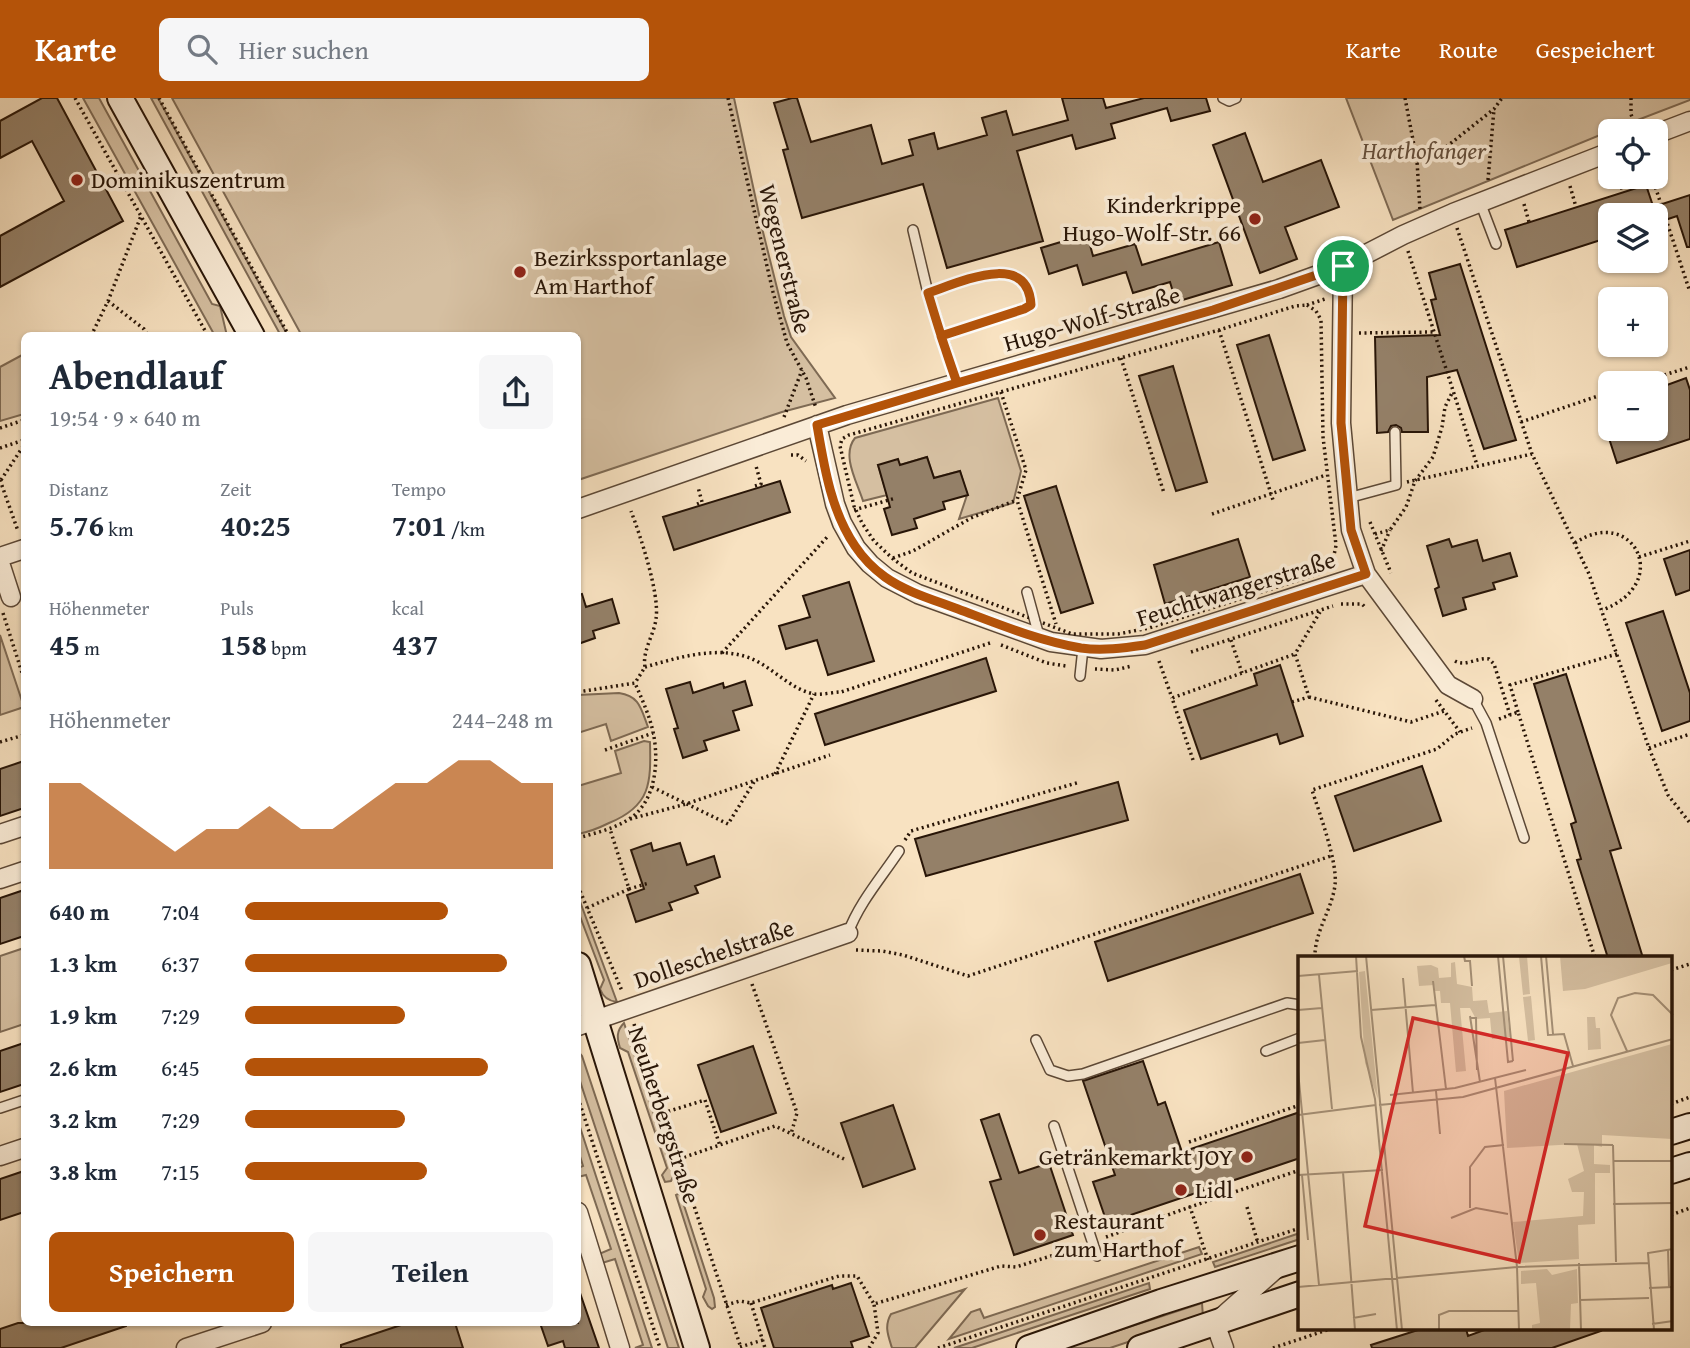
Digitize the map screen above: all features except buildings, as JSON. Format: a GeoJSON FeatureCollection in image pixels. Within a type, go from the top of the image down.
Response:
{"type":"FeatureCollection","features":[{"type":"Feature","properties":{"kind":"main road"},"geometry":{"type":"LineString","coordinates":[[120,98],[250,332]]}},
{"type":"Feature","properties":{"kind":"main road","name":"Neuherbergstraße"},"geometry":{"type":"LineString","coordinates":[[581,984],[587,1023],[697,1348]]}},
{"type":"Feature","properties":{"kind":"main road"},"geometry":{"type":"LineString","coordinates":[[1672,1132],[1690,1126]]}},
{"type":"Feature","properties":{"kind":"main road"},"geometry":{"type":"LineString","coordinates":[[1672,1171],[1690,1165]]}},
{"type":"Feature","properties":{"kind":"main road"},"geometry":{"type":"LineString","coordinates":[[1028,1348],[1291,1261]]}},
{"type":"Feature","properties":{"kind":"main road"},"geometry":{"type":"LineString","coordinates":[[1139,1348],[1298,1295]]}},
{"type":"Feature","properties":{"kind":"street"},"geometry":{"type":"LineString","coordinates":[[1668,129],[1690,121]]}},
{"type":"Feature","properties":{"kind":"street","name":"Hugo-Wolf-Straße"},"geometry":{"type":"LineString","coordinates":[[581,508],[817,425],[1213,310],[1343,266],[1453,213],[1598,157]]}},
{"type":"Feature","properties":{"kind":"street"},"geometry":{"type":"LineString","coordinates":[[1343,266],[1341,423],[1351,530],[1366,574],[1448,685],[1473,699]]}},
{"type":"Feature","properties":{"kind":"street","name":"Feuchtwangerstraße"},"geometry":{"type":"LineString","coordinates":[[817,425],[847,512],[856,548],[887,578],[918,594],[1037,629],[1083,648],[1119,649],[1145,645],[1366,574]]}},
{"type":"Feature","properties":{"kind":"street"},"geometry":{"type":"LineString","coordinates":[[0,557],[21,550]]}},
{"type":"Feature","properties":{"kind":"street"},"geometry":{"type":"LineString","coordinates":[[0,563],[9,600]]}},
{"type":"Feature","properties":{"kind":"street"},"geometry":{"type":"LineString","coordinates":[[0,834],[21,827]]}},
{"type":"Feature","properties":{"kind":"street"},"geometry":{"type":"LineString","coordinates":[[0,879],[21,872]]}},
{"type":"Feature","properties":{"kind":"street","name":"Dolleschelstraße"},"geometry":{"type":"LineString","coordinates":[[587,1023],[848,933]]}},
{"type":"Feature","properties":{"kind":"street"},"geometry":{"type":"LineString","coordinates":[[0,1156],[21,1150]]}},
{"type":"Feature","properties":{"kind":"street"},"geometry":{"type":"LineString","coordinates":[[581,1224],[620,1348]]}},
{"type":"Feature","properties":{"kind":"street"},"geometry":{"type":"LineString","coordinates":[[1224,1348],[1215,1323],[1291,1261]]}},
{"type":"Feature","properties":{"kind":"street"},"geometry":{"type":"LineString","coordinates":[[186,1348],[253,1326]]}},
{"type":"Feature","properties":{"kind":"lane"},"geometry":{"type":"LineString","coordinates":[[1223,98],[1229,101],[1236,98]]}},
{"type":"Feature","properties":{"kind":"lane"},"geometry":{"type":"LineString","coordinates":[[1480,202],[1496,244]]}},
{"type":"Feature","properties":{"kind":"lane"},"geometry":{"type":"LineString","coordinates":[[914,230],[928,293],[957,383]]}},
{"type":"Feature","properties":{"kind":"lane"},"geometry":{"type":"LineString","coordinates":[[928,293],[984,275],[1005,273],[1024,283],[1030,293],[1031,305],[1024,309],[941,336]]}},
{"type":"Feature","properties":{"kind":"lane"},"geometry":{"type":"LineString","coordinates":[[1348,498],[1396,485],[1395,432]]}},
{"type":"Feature","properties":{"kind":"lane"},"geometry":{"type":"LineString","coordinates":[[1027,592],[1037,629]]}},
{"type":"Feature","properties":{"kind":"lane"},"geometry":{"type":"LineString","coordinates":[[1080,676],[1083,648]]}},
{"type":"Feature","properties":{"kind":"lane"},"geometry":{"type":"LineString","coordinates":[[1473,699],[1486,723],[1524,838]]}},
{"type":"Feature","properties":{"kind":"lane"},"geometry":{"type":"LineString","coordinates":[[848,933],[862,902],[899,851]]}},
{"type":"Feature","properties":{"kind":"lane"},"geometry":{"type":"LineString","coordinates":[[1037,1040],[1050,1070],[1068,1076],[1083,1074],[1287,1003],[1298,1005]]}},
{"type":"Feature","properties":{"kind":"lane"},"geometry":{"type":"LineString","coordinates":[[1266,1051],[1298,1039]]}},
{"type":"Feature","properties":{"kind":"lane"},"geometry":{"type":"LineString","coordinates":[[0,1108],[21,1101]]}},
{"type":"Feature","properties":{"kind":"lane"},"geometry":{"type":"LineString","coordinates":[[1054,1126],[1097,1256]]}},
{"type":"Feature","properties":{"kind":"path"},"geometry":{"type":"LineString","coordinates":[[75,98],[206,332]]}},
{"type":"Feature","properties":{"kind":"path"},"geometry":{"type":"LineString","coordinates":[[159,98],[287,332]]}},
{"type":"Feature","properties":{"kind":"path","name":"Wegenerstraße"},"geometry":{"type":"LineString","coordinates":[[728,98],[773,292],[787,343],[802,370],[816,409],[817,425]]}},
{"type":"Feature","properties":{"kind":"path"},"geometry":{"type":"LineString","coordinates":[[1405,98],[1417,161],[1418,205],[1426,225]]}},
{"type":"Feature","properties":{"kind":"path"},"geometry":{"type":"LineString","coordinates":[[1417,161],[1436,155],[1494,109],[1502,98]]}},
{"type":"Feature","properties":{"kind":"path"},"geometry":{"type":"LineString","coordinates":[[1631,98],[1633,119]]}},
{"type":"Feature","properties":{"kind":"path"},"geometry":{"type":"LineString","coordinates":[[1487,185],[1494,109]]}},
{"type":"Feature","properties":{"kind":"path"},"geometry":{"type":"LineString","coordinates":[[1569,184],[1576,207]]}},
{"type":"Feature","properties":{"kind":"path"},"geometry":{"type":"LineString","coordinates":[[1656,189],[1690,292]]}},
{"type":"Feature","properties":{"kind":"path"},"geometry":{"type":"LineString","coordinates":[[1523,202],[1529,222]]}},
{"type":"Feature","properties":{"kind":"path"},"geometry":{"type":"LineString","coordinates":[[1453,213],[1532,454],[1575,543],[1602,610],[1649,748],[1668,795],[1690,823]]}},
{"type":"Feature","properties":{"kind":"path"},"geometry":{"type":"LineString","coordinates":[[93,332],[141,216]]}},
{"type":"Feature","properties":{"kind":"path"},"geometry":{"type":"LineString","coordinates":[[1410,258],[1477,465]]}},
{"type":"Feature","properties":{"kind":"path"},"geometry":{"type":"LineString","coordinates":[[108,301],[146,332]]}},
{"type":"Feature","properties":{"kind":"path"},"geometry":{"type":"LineString","coordinates":[[1307,305],[1316,311],[1321,320],[1321,390],[1326,474],[1336,545],[1334,557],[1327,568],[1318,574],[1149,628],[1118,634],[1072,634],[1056,629],[1037,629],[912,573],[892,558],[847,512],[839,446],[842,439],[849,435],[1121,358],[1295,306],[1307,305]]}},
{"type":"Feature","properties":{"kind":"path"},"geometry":{"type":"LineString","coordinates":[[1219,330],[1273,500]]}},
{"type":"Feature","properties":{"kind":"path"},"geometry":{"type":"LineString","coordinates":[[1357,333],[1377,335],[1434,332]]}},
{"type":"Feature","properties":{"kind":"path"},"geometry":{"type":"LineString","coordinates":[[1121,358],[1164,493]]}},
{"type":"Feature","properties":{"kind":"path"},"geometry":{"type":"LineString","coordinates":[[1668,374],[1690,367]]}},
{"type":"Feature","properties":{"kind":"path"},"geometry":{"type":"LineString","coordinates":[[783,420],[802,370]]}},
{"type":"Feature","properties":{"kind":"path"},"geometry":{"type":"LineString","coordinates":[[1381,551],[1390,530],[1406,507],[1415,481],[1433,457],[1445,407],[1453,391]]}},
{"type":"Feature","properties":{"kind":"path"},"geometry":{"type":"LineString","coordinates":[[1001,392],[1027,470],[1017,500],[1056,629]]}},
{"type":"Feature","properties":{"kind":"path"},"geometry":{"type":"LineString","coordinates":[[1521,422],[1598,397]]}},
{"type":"Feature","properties":{"kind":"path"},"geometry":{"type":"LineString","coordinates":[[0,428],[21,421]]}},
{"type":"Feature","properties":{"kind":"path"},"geometry":{"type":"LineString","coordinates":[[0,448],[21,444]]}},
{"type":"Feature","properties":{"kind":"path"},"geometry":{"type":"LineString","coordinates":[[19,532],[0,481],[21,448]]}},
{"type":"Feature","properties":{"kind":"path"},"geometry":{"type":"LineString","coordinates":[[1396,485],[1532,454]]}},
{"type":"Feature","properties":{"kind":"path"},"geometry":{"type":"LineString","coordinates":[[755,486],[761,484],[757,471]]}},
{"type":"Feature","properties":{"kind":"path"},"geometry":{"type":"LineString","coordinates":[[1212,514],[1326,474]]}},
{"type":"Feature","properties":{"kind":"path"},"geometry":{"type":"LineString","coordinates":[[697,504],[702,502],[699,491]]}},
{"type":"Feature","properties":{"kind":"path"},"geometry":{"type":"LineString","coordinates":[[847,512],[896,498]]}},
{"type":"Feature","properties":{"kind":"path"},"geometry":{"type":"LineString","coordinates":[[892,558],[913,551],[971,518],[1017,500]]}},
{"type":"Feature","properties":{"kind":"path"},"geometry":{"type":"LineString","coordinates":[[581,692],[635,683],[645,667],[644,660],[657,617],[646,555],[632,514]]}},
{"type":"Feature","properties":{"kind":"path"},"geometry":{"type":"LineString","coordinates":[[1375,534],[1390,530]]}},
{"type":"Feature","properties":{"kind":"path"},"geometry":{"type":"LineString","coordinates":[[1575,543],[1595,533],[1616,534],[1634,545],[1639,557],[1640,574],[1636,586],[1618,604],[1602,610]]}},
{"type":"Feature","properties":{"kind":"path"},"geometry":{"type":"LineString","coordinates":[[722,653],[830,534]]}},
{"type":"Feature","properties":{"kind":"path"},"geometry":{"type":"LineString","coordinates":[[1639,557],[1690,541]]}},
{"type":"Feature","properties":{"kind":"path"},"geometry":{"type":"LineString","coordinates":[[9,600],[21,663]]}},
{"type":"Feature","properties":{"kind":"path"},"geometry":{"type":"LineString","coordinates":[[1171,698],[1295,654],[1321,610]]}},
{"type":"Feature","properties":{"kind":"path"},"geometry":{"type":"LineString","coordinates":[[1231,640],[1242,673]]}},
{"type":"Feature","properties":{"kind":"path"},"geometry":{"type":"LineString","coordinates":[[645,667],[688,655],[722,653],[745,656],[764,664],[814,694],[841,692],[993,642]]}},
{"type":"Feature","properties":{"kind":"path"},"geometry":{"type":"LineString","coordinates":[[1295,654],[1309,697]]}},
{"type":"Feature","properties":{"kind":"path"},"geometry":{"type":"LineString","coordinates":[[1594,956],[1510,685],[1616,654]]}},
{"type":"Feature","properties":{"kind":"path"},"geometry":{"type":"LineString","coordinates":[[1159,661],[1193,760]]}},
{"type":"Feature","properties":{"kind":"path"},"geometry":{"type":"LineString","coordinates":[[630,819],[644,805],[652,787],[655,768],[653,733],[635,683]]}},
{"type":"Feature","properties":{"kind":"path"},"geometry":{"type":"LineString","coordinates":[[775,774],[814,694]]}},
{"type":"Feature","properties":{"kind":"path"},"geometry":{"type":"LineString","coordinates":[[1292,702],[1309,697],[1411,722],[1444,711]]}},
{"type":"Feature","properties":{"kind":"path"},"geometry":{"type":"LineString","coordinates":[[1315,956],[1315,944],[1336,883],[1312,790],[1437,749],[1455,734],[1518,712]]}},
{"type":"Feature","properties":{"kind":"path"},"geometry":{"type":"LineString","coordinates":[[606,750],[653,733]]}},
{"type":"Feature","properties":{"kind":"path"},"geometry":{"type":"LineString","coordinates":[[1649,748],[1690,734]]}},
{"type":"Feature","properties":{"kind":"path"},"geometry":{"type":"LineString","coordinates":[[0,742],[21,735]]}},
{"type":"Feature","properties":{"kind":"path"},"geometry":{"type":"LineString","coordinates":[[581,837],[830,755]]}},
{"type":"Feature","properties":{"kind":"path"},"geometry":{"type":"LineString","coordinates":[[652,787],[728,824],[755,781]]}},
{"type":"Feature","properties":{"kind":"path"},"geometry":{"type":"LineString","coordinates":[[899,851],[911,831],[1080,782]]}},
{"type":"Feature","properties":{"kind":"path"},"geometry":{"type":"LineString","coordinates":[[610,828],[629,888]]}},
{"type":"Feature","properties":{"kind":"path"},"geometry":{"type":"LineString","coordinates":[[848,933],[852,950],[903,955],[968,976],[1331,856]]}},
{"type":"Feature","properties":{"kind":"path"},"geometry":{"type":"LineString","coordinates":[[587,908],[629,888],[649,883]]}},
{"type":"Feature","properties":{"kind":"path","name":"Neuherbergstraße"},"geometry":{"type":"LineString","coordinates":[[581,893],[630,1010],[741,1348]]}},
{"type":"Feature","properties":{"kind":"path"},"geometry":{"type":"LineString","coordinates":[[1672,970],[1690,964]]}},
{"type":"Feature","properties":{"kind":"path"},"geometry":{"type":"LineString","coordinates":[[746,968],[797,1113],[791,1134]]}},
{"type":"Feature","properties":{"kind":"path"},"geometry":{"type":"LineString","coordinates":[[1672,1104],[1690,1097]]}},
{"type":"Feature","properties":{"kind":"path"},"geometry":{"type":"LineString","coordinates":[[663,1113],[705,1100],[720,1146]]}},
{"type":"Feature","properties":{"kind":"path"},"geometry":{"type":"LineString","coordinates":[[1189,1142],[1298,1106]]}},
{"type":"Feature","properties":{"kind":"path"},"geometry":{"type":"LineString","coordinates":[[581,1107],[660,1348]]}},
{"type":"Feature","properties":{"kind":"path"},"geometry":{"type":"LineString","coordinates":[[679,1159],[775,1126],[844,1159]]}},
{"type":"Feature","properties":{"kind":"path"},"geometry":{"type":"LineString","coordinates":[[874,1304],[1001,1266],[1016,1267],[1298,1171]]}},
{"type":"Feature","properties":{"kind":"path"},"geometry":{"type":"LineString","coordinates":[[1247,1206],[1258,1243]]}},
{"type":"Feature","properties":{"kind":"path"},"geometry":{"type":"LineString","coordinates":[[1190,1207],[1207,1258]]}},
{"type":"Feature","properties":{"kind":"path"},"geometry":{"type":"LineString","coordinates":[[1672,1215],[1690,1209]]}},
{"type":"Feature","properties":{"kind":"path"},"geometry":{"type":"LineString","coordinates":[[938,1348],[1298,1229]]}},
{"type":"Feature","properties":{"kind":"path"},"geometry":{"type":"LineString","coordinates":[[726,1305],[733,1302],[751,1303],[839,1276],[857,1276],[874,1304],[878,1333],[869,1348]]}},
{"type":"Feature","properties":{"kind":"path"},"geometry":{"type":"LineString","coordinates":[[751,1303],[765,1348]]}},
{"type":"Feature","properties":{"kind":"path"},"geometry":{"type":"LineString","coordinates":[[1273,1348],[1315,1331]]}},
{"type":"Feature","properties":{"kind":"path"},"geometry":{"type":"LineString","coordinates":[[741,1348],[763,1340]]}},
{"type":"Feature","properties":{"kind":"green space"},"geometry":{"type":"Polygon","coordinates":[[[83,98],[99,98],[212,304],[220,306],[226,332],[213,332],[83,98]]]}},
{"type":"Feature","properties":{"kind":"green space"},"geometry":{"type":"Polygon","coordinates":[[[151,98],[158,98],[286,332],[279,332],[151,98]]]}},
{"type":"Feature","properties":{"kind":"green space","name":"Bezirkssportanlage Am Harthof"},"geometry":{"type":"Polygon","coordinates":[[[172,98],[734,98],[762,228],[791,337],[835,398],[782,412],[581,479],[581,332],[300,332],[172,98]]]}},
{"type":"Feature","properties":{"kind":"green space","name":"Harthofanger"},"geometry":{"type":"Polygon","coordinates":[[[1346,98],[1690,98],[1640,119],[1598,119],[1598,136],[1393,220],[1346,98]]]}},
{"type":"Feature","properties":{"kind":"green space"},"geometry":{"type":"Polygon","coordinates":[[[21,356],[21,415],[0,421],[0,367],[21,356]]]}},
{"type":"Feature","properties":{"kind":"green space"},"geometry":{"type":"Polygon","coordinates":[[[998,398],[1021,471],[1013,503],[959,519],[967,495],[960,471],[934,478],[927,457],[900,465],[878,465],[887,495],[863,501],[850,460],[851,445],[855,438],[998,398]]]}},
{"type":"Feature","properties":{"kind":"green space"},"geometry":{"type":"Polygon","coordinates":[[[0,635],[21,698],[21,708],[0,715],[0,635]]]}},
{"type":"Feature","properties":{"kind":"green space"},"geometry":{"type":"Polygon","coordinates":[[[619,693],[631,697],[636,700],[648,727],[611,741],[606,724],[581,732],[581,695],[619,693]]]}},
{"type":"Feature","properties":{"kind":"green space"},"geometry":{"type":"Polygon","coordinates":[[[644,741],[650,742],[650,770],[646,792],[641,801],[623,816],[581,833],[581,785],[621,773],[615,751],[644,741]]]}},
{"type":"Feature","properties":{"kind":"green space"},"geometry":{"type":"Polygon","coordinates":[[[581,904],[617,1002],[606,998],[600,989],[604,980],[581,919],[581,904]]]}},
{"type":"Feature","properties":{"kind":"green space"},"geometry":{"type":"Polygon","coordinates":[[[21,949],[21,1025],[0,1032],[0,956],[21,949]]]}},
{"type":"Feature","properties":{"kind":"green space"},"geometry":{"type":"Polygon","coordinates":[[[624,1023],[674,1175],[671,1181],[665,1182],[662,1175],[667,1168],[628,1052],[620,1048],[618,1035],[624,1023]]]}},
{"type":"Feature","properties":{"kind":"green space"},"geometry":{"type":"Polygon","coordinates":[[[581,1055],[679,1348],[668,1348],[581,1084],[581,1055]]]}},
{"type":"Feature","properties":{"kind":"green space"},"geometry":{"type":"Polygon","coordinates":[[[581,1130],[652,1348],[635,1348],[643,1345],[615,1259],[602,1263],[599,1254],[611,1249],[586,1175],[581,1176],[581,1130]]]}},
{"type":"Feature","properties":{"kind":"green space"},"geometry":{"type":"Polygon","coordinates":[[[680,1193],[714,1298],[715,1307],[712,1309],[703,1297],[706,1289],[676,1195],[680,1193]]]}},
{"type":"Feature","properties":{"kind":"green space"},"geometry":{"type":"Polygon","coordinates":[[[1298,1234],[1298,1240],[1215,1267],[1213,1262],[1298,1234]]]}},
{"type":"Feature","properties":{"kind":"green space"},"geometry":{"type":"Polygon","coordinates":[[[1199,1247],[1202,1254],[949,1339],[971,1312],[980,1309],[984,1318],[1199,1247]]]}},
{"type":"Feature","properties":{"kind":"green space"},"geometry":{"type":"Polygon","coordinates":[[[1149,1283],[1150,1289],[972,1348],[954,1348],[1149,1283]]]}},
{"type":"Feature","properties":{"kind":"green space"},"geometry":{"type":"Polygon","coordinates":[[[965,1289],[915,1348],[892,1348],[887,1327],[891,1314],[965,1289]]]}},
{"type":"Feature","properties":{"kind":"green space"},"geometry":{"type":"Polygon","coordinates":[[[1202,1303],[1203,1317],[1110,1348],[1065,1348],[1202,1303]]]}},
{"type":"Feature","properties":{"kind":"place","name":"Dominikuszentrum"},"geometry":{"type":"Point","coordinates":[77,180]}},
{"type":"Feature","properties":{"kind":"place","name":"Kinderkrippe Hugo-Wolf-Str. 66"},"geometry":{"type":"Point","coordinates":[1255,219]}},
{"type":"Feature","properties":{"kind":"place","name":"Bezirkssportanlage Am Harthof"},"geometry":{"type":"Point","coordinates":[520,272]}},
{"type":"Feature","properties":{"kind":"place","name":"Getränkemarkt JOY"},"geometry":{"type":"Point","coordinates":[1247,1157]}},
{"type":"Feature","properties":{"kind":"place","name":"Lidl"},"geometry":{"type":"Point","coordinates":[1181,1190]}},
{"type":"Feature","properties":{"kind":"place","name":"Restaurant zum Harthof"},"geometry":{"type":"Point","coordinates":[1040,1235]}},
{"type":"Feature","properties":{"kind":"route"},"geometry":{"type":"LineString","coordinates":[[1343,266],[1213,310],[957,383],[941,336],[1024,309],[1031,305],[1030,293],[1024,283],[1005,273],[984,275],[928,293],[941,336],[952,370],[957,383],[817,425],[842,523],[856,548],[887,578],[918,594],[1000,625],[1051,642],[1083,648],[1119,649],[1145,645],[1366,574],[1351,530],[1341,423],[1343,266]]}}]}
